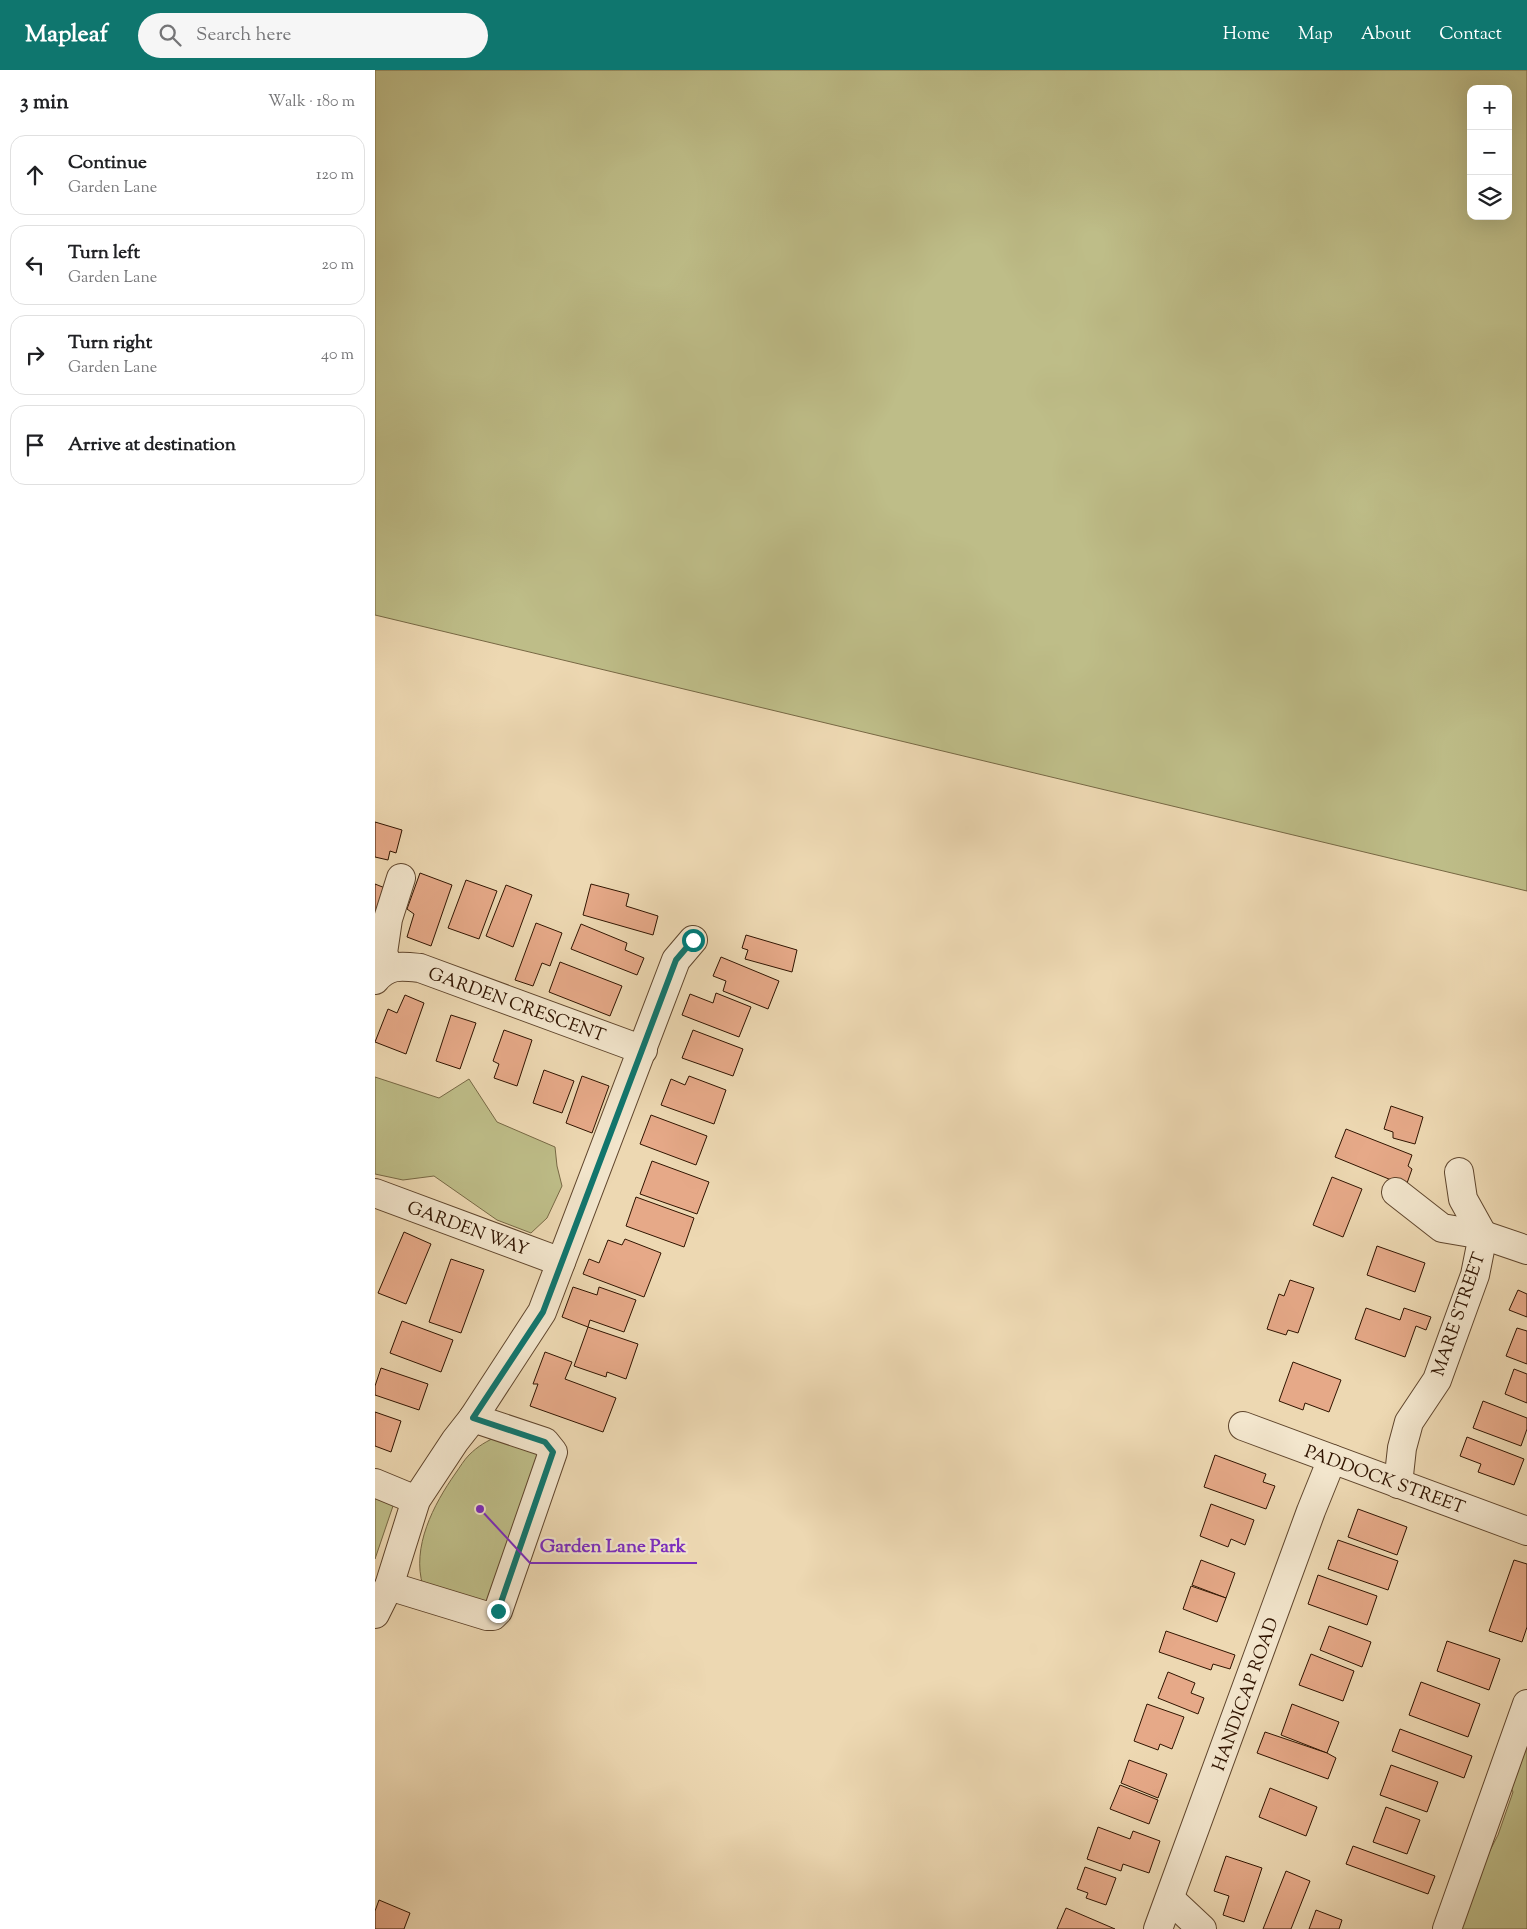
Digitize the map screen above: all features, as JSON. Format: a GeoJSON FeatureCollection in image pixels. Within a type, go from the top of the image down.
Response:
{"type":"FeatureCollection","features":[{"type":"Feature","properties":{"kind":"street","name":"GARDEN CRESCENT"},"geometry":{"type":"LineString","coordinates":[[382,974],[388,919],[401,878]]}},
{"type":"Feature","properties":{"kind":"street"},"geometry":{"type":"LineString","coordinates":[[375,1614],[389,1586],[416,1500],[543,1312],[676,960],[693,940]]}},
{"type":"Feature","properties":{"kind":"street","name":"GARDEN CRESCENT"},"geometry":{"type":"LineString","coordinates":[[382,974],[397,965],[420,968],[643,1050]]}},
{"type":"Feature","properties":{"kind":"street","name":"MARE STREET"},"geometry":{"type":"LineString","coordinates":[[1398,1484],[1402,1448],[1409,1422],[1437,1380],[1475,1275],[1483,1235],[1463,1199],[1459,1172]]}},
{"type":"Feature","properties":{"kind":"street"},"geometry":{"type":"LineString","coordinates":[[1396,1192],[1442,1228],[1483,1235],[1527,1250]]}},
{"type":"Feature","properties":{"kind":"street","name":"GARDEN WAY"},"geometry":{"type":"LineString","coordinates":[[375,1193],[561,1262]]}},
{"type":"Feature","properties":{"kind":"street"},"geometry":{"type":"LineString","coordinates":[[389,1586],[487,1616],[493,1616],[498,1611],[553,1452],[545,1442],[473,1418]]}},
{"type":"Feature","properties":{"kind":"street","name":"PADDOCK STREET"},"geometry":{"type":"LineString","coordinates":[[1243,1426],[1527,1531]]}},
{"type":"Feature","properties":{"kind":"street","name":"HANDICAP ROAD"},"geometry":{"type":"LineString","coordinates":[[1158,1929],[1311,1511],[1332,1459]]}},
{"type":"Feature","properties":{"kind":"street"},"geometry":{"type":"LineString","coordinates":[[375,1483],[416,1500]]}},
{"type":"Feature","properties":{"kind":"street"},"geometry":{"type":"LineString","coordinates":[[1447,1929],[1527,1704]]}},
{"type":"Feature","properties":{"kind":"street"},"geometry":{"type":"LineString","coordinates":[[1170,1899],[1203,1929]]}},
{"type":"Feature","properties":{"kind":"shaded area"},"geometry":{"type":"Polygon","coordinates":[[[375,70],[1527,70],[1527,891],[375,615],[375,70]]]}},
{"type":"Feature","properties":{"kind":"shaded area"},"geometry":{"type":"Polygon","coordinates":[[[375,1077],[439,1098],[469,1079],[497,1122],[555,1147],[562,1186],[547,1218],[531,1233],[497,1220],[434,1176],[403,1180],[375,1174],[375,1077]]]}},
{"type":"Feature","properties":{"kind":"shaded area"},"geometry":{"type":"Polygon","coordinates":[[[498,1436],[542,1456],[485,1607],[423,1586],[420,1556],[422,1541],[432,1512],[447,1486],[469,1455],[483,1444],[498,1436]]]}},
{"type":"Feature","properties":{"kind":"shaded area"},"geometry":{"type":"Polygon","coordinates":[[[375,1495],[394,1503],[375,1559],[375,1495]]]}},
{"type":"Feature","properties":{"kind":"shaded area"},"geometry":{"type":"Polygon","coordinates":[[[1527,1731],[1527,1929],[1458,1929],[1483,1864],[1498,1835],[1513,1792],[1510,1786],[1527,1731]]]}},
{"type":"Feature","properties":{"kind":"building"},"geometry":{"type":"Polygon","coordinates":[[[375,822],[402,830],[396,853],[390,851],[388,860],[375,857],[375,822]]]}},
{"type":"Feature","properties":{"kind":"building"},"geometry":{"type":"Polygon","coordinates":[[[420,873],[452,885],[431,946],[407,937],[414,914],[407,909],[420,873]]]}},
{"type":"Feature","properties":{"kind":"building"},"geometry":{"type":"Polygon","coordinates":[[[466,880],[497,891],[479,939],[448,928],[466,880]]]}},
{"type":"Feature","properties":{"kind":"building"},"geometry":{"type":"Polygon","coordinates":[[[375,884],[385,888],[375,917],[375,884]]]}},
{"type":"Feature","properties":{"kind":"building"},"geometry":{"type":"Polygon","coordinates":[[[591,884],[629,894],[626,906],[658,916],[653,935],[583,915],[591,884]]]}},
{"type":"Feature","properties":{"kind":"building"},"geometry":{"type":"Polygon","coordinates":[[[506,885],[532,895],[513,947],[486,936],[506,885]]]}},
{"type":"Feature","properties":{"kind":"building"},"geometry":{"type":"Polygon","coordinates":[[[536,923],[562,933],[550,966],[542,963],[533,986],[515,980],[536,923]]]}},
{"type":"Feature","properties":{"kind":"building"},"geometry":{"type":"Polygon","coordinates":[[[581,924],[627,943],[625,950],[644,958],[637,975],[571,949],[581,924]]]}},
{"type":"Feature","properties":{"kind":"building"},"geometry":{"type":"Polygon","coordinates":[[[746,935],[797,950],[792,972],[745,959],[748,950],[742,948],[746,935]]]}},
{"type":"Feature","properties":{"kind":"building"},"geometry":{"type":"Polygon","coordinates":[[[721,957],[779,981],[768,1009],[723,991],[726,981],[713,976],[721,957]]]}},
{"type":"Feature","properties":{"kind":"building"},"geometry":{"type":"Polygon","coordinates":[[[560,962],[622,986],[610,1016],[549,992],[560,962]]]}},
{"type":"Feature","properties":{"kind":"building"},"geometry":{"type":"Polygon","coordinates":[[[716,993],[751,1007],[739,1037],[682,1015],[690,994],[713,1003],[716,993]]]}},
{"type":"Feature","properties":{"kind":"building"},"geometry":{"type":"Polygon","coordinates":[[[405,995],[424,1003],[406,1054],[375,1042],[388,1009],[397,1013],[405,995]]]}},
{"type":"Feature","properties":{"kind":"building"},"geometry":{"type":"Polygon","coordinates":[[[451,1015],[476,1023],[460,1069],[436,1061],[451,1015]]]}},
{"type":"Feature","properties":{"kind":"building"},"geometry":{"type":"Polygon","coordinates":[[[504,1030],[532,1040],[517,1086],[494,1078],[499,1064],[493,1061],[504,1030]]]}},
{"type":"Feature","properties":{"kind":"building"},"geometry":{"type":"Polygon","coordinates":[[[693,1030],[743,1049],[733,1076],[682,1058],[693,1030]]]}},
{"type":"Feature","properties":{"kind":"building"},"geometry":{"type":"Polygon","coordinates":[[[544,1070],[574,1081],[562,1113],[533,1103],[544,1070]]]}},
{"type":"Feature","properties":{"kind":"building"},"geometry":{"type":"Polygon","coordinates":[[[582,1076],[609,1086],[592,1133],[566,1123],[582,1076]]]}},
{"type":"Feature","properties":{"kind":"building"},"geometry":{"type":"Polygon","coordinates":[[[689,1076],[726,1090],[714,1124],[661,1105],[671,1079],[685,1085],[689,1076]]]}},
{"type":"Feature","properties":{"kind":"building"},"geometry":{"type":"Polygon","coordinates":[[[1391,1106],[1423,1117],[1415,1144],[1393,1138],[1393,1132],[1384,1129],[1391,1106]]]}},
{"type":"Feature","properties":{"kind":"building"},"geometry":{"type":"Polygon","coordinates":[[[651,1115],[707,1136],[696,1165],[640,1144],[651,1115]]]}},
{"type":"Feature","properties":{"kind":"building"},"geometry":{"type":"Polygon","coordinates":[[[1346,1129],[1412,1155],[1408,1166],[1412,1169],[1406,1186],[1335,1157],[1346,1129]]]}},
{"type":"Feature","properties":{"kind":"building"},"geometry":{"type":"Polygon","coordinates":[[[652,1161],[709,1182],[697,1214],[640,1194],[652,1161]]]}},
{"type":"Feature","properties":{"kind":"building"},"geometry":{"type":"Polygon","coordinates":[[[1332,1177],[1362,1189],[1343,1237],[1313,1225],[1332,1177]]]}},
{"type":"Feature","properties":{"kind":"building"},"geometry":{"type":"Polygon","coordinates":[[[636,1197],[694,1218],[684,1247],[626,1226],[636,1197]]]}},
{"type":"Feature","properties":{"kind":"building"},"geometry":{"type":"Polygon","coordinates":[[[404,1232],[431,1244],[406,1304],[378,1293],[404,1232]]]}},
{"type":"Feature","properties":{"kind":"building"},"geometry":{"type":"Polygon","coordinates":[[[625,1239],[661,1253],[644,1297],[583,1274],[589,1259],[599,1263],[608,1240],[622,1245],[625,1239]]]}},
{"type":"Feature","properties":{"kind":"building"},"geometry":{"type":"Polygon","coordinates":[[[1377,1246],[1425,1263],[1415,1292],[1367,1275],[1377,1246]]]}},
{"type":"Feature","properties":{"kind":"building"},"geometry":{"type":"Polygon","coordinates":[[[451,1259],[484,1270],[461,1333],[429,1322],[451,1259]]]}},
{"type":"Feature","properties":{"kind":"building"},"geometry":{"type":"Polygon","coordinates":[[[1290,1280],[1314,1288],[1298,1333],[1288,1330],[1286,1335],[1267,1329],[1279,1294],[1284,1296],[1290,1280]]]}},
{"type":"Feature","properties":{"kind":"building"},"geometry":{"type":"Polygon","coordinates":[[[573,1287],[597,1295],[599,1287],[636,1300],[624,1332],[590,1320],[588,1327],[562,1317],[573,1287]]]}},
{"type":"Feature","properties":{"kind":"building"},"geometry":{"type":"Polygon","coordinates":[[[1518,1290],[1527,1294],[1527,1317],[1509,1310],[1518,1290]]]}},
{"type":"Feature","properties":{"kind":"building"},"geometry":{"type":"Polygon","coordinates":[[[1366,1308],[1400,1320],[1404,1308],[1431,1317],[1426,1330],[1416,1326],[1405,1357],[1355,1339],[1366,1308]]]}},
{"type":"Feature","properties":{"kind":"building"},"geometry":{"type":"Polygon","coordinates":[[[402,1321],[453,1340],[441,1372],[390,1353],[402,1321]]]}},
{"type":"Feature","properties":{"kind":"building"},"geometry":{"type":"Polygon","coordinates":[[[588,1327],[638,1344],[626,1379],[607,1372],[606,1377],[574,1366],[588,1327]]]}},
{"type":"Feature","properties":{"kind":"building"},"geometry":{"type":"Polygon","coordinates":[[[1517,1328],[1527,1331],[1527,1364],[1506,1356],[1517,1328]]]}},
{"type":"Feature","properties":{"kind":"building"},"geometry":{"type":"Polygon","coordinates":[[[545,1352],[572,1362],[565,1379],[616,1398],[603,1432],[530,1406],[538,1384],[533,1384],[545,1352]]]}},
{"type":"Feature","properties":{"kind":"building"},"geometry":{"type":"Polygon","coordinates":[[[1293,1362],[1341,1380],[1329,1412],[1305,1403],[1303,1410],[1279,1401],[1293,1362]]]}},
{"type":"Feature","properties":{"kind":"building"},"geometry":{"type":"Polygon","coordinates":[[[381,1368],[428,1384],[419,1410],[375,1395],[375,1386],[381,1368]]]}},
{"type":"Feature","properties":{"kind":"building"},"geometry":{"type":"Polygon","coordinates":[[[1514,1369],[1527,1374],[1527,1403],[1505,1394],[1514,1369]]]}},
{"type":"Feature","properties":{"kind":"building"},"geometry":{"type":"Polygon","coordinates":[[[1483,1401],[1527,1418],[1527,1429],[1521,1446],[1473,1428],[1483,1401]]]}},
{"type":"Feature","properties":{"kind":"building"},"geometry":{"type":"Polygon","coordinates":[[[375,1412],[401,1421],[391,1452],[375,1446],[375,1412]]]}},
{"type":"Feature","properties":{"kind":"building"},"geometry":{"type":"Polygon","coordinates":[[[1467,1437],[1524,1459],[1514,1485],[1478,1472],[1481,1464],[1460,1456],[1467,1437]]]}},
{"type":"Feature","properties":{"kind":"building"},"geometry":{"type":"Polygon","coordinates":[[[1215,1455],[1266,1474],[1263,1482],[1275,1486],[1266,1509],[1204,1487],[1215,1455]]]}},
{"type":"Feature","properties":{"kind":"building"},"geometry":{"type":"Polygon","coordinates":[[[1211,1504],[1254,1520],[1245,1545],[1231,1539],[1228,1547],[1200,1536],[1211,1504]]]}},
{"type":"Feature","properties":{"kind":"building"},"geometry":{"type":"Polygon","coordinates":[[[1358,1509],[1407,1527],[1397,1555],[1348,1537],[1358,1509]]]}},
{"type":"Feature","properties":{"kind":"building"},"geometry":{"type":"Polygon","coordinates":[[[1338,1540],[1398,1561],[1388,1590],[1328,1569],[1338,1540]]]}},
{"type":"Feature","properties":{"kind":"building"},"geometry":{"type":"Polygon","coordinates":[[[1201,1560],[1235,1573],[1226,1598],[1192,1585],[1201,1560]]]}},
{"type":"Feature","properties":{"kind":"building"},"geometry":{"type":"Polygon","coordinates":[[[1514,1560],[1527,1564],[1527,1627],[1522,1642],[1489,1631],[1514,1560]]]}},
{"type":"Feature","properties":{"kind":"building"},"geometry":{"type":"Polygon","coordinates":[[[1318,1575],[1377,1596],[1367,1625],[1308,1604],[1318,1575]]]}},
{"type":"Feature","properties":{"kind":"building"},"geometry":{"type":"Polygon","coordinates":[[[1191,1586],[1226,1598],[1217,1622],[1183,1609],[1191,1586]]]}},
{"type":"Feature","properties":{"kind":"building"},"geometry":{"type":"Polygon","coordinates":[[[1329,1626],[1371,1642],[1362,1667],[1320,1650],[1329,1626]]]}},
{"type":"Feature","properties":{"kind":"building"},"geometry":{"type":"Polygon","coordinates":[[[1166,1631],[1235,1655],[1230,1669],[1213,1664],[1211,1670],[1159,1652],[1166,1631]]]}},
{"type":"Feature","properties":{"kind":"building"},"geometry":{"type":"Polygon","coordinates":[[[1447,1641],[1500,1659],[1489,1690],[1437,1671],[1447,1641]]]}},
{"type":"Feature","properties":{"kind":"building"},"geometry":{"type":"Polygon","coordinates":[[[1311,1654],[1354,1671],[1343,1701],[1299,1685],[1311,1654]]]}},
{"type":"Feature","properties":{"kind":"building"},"geometry":{"type":"Polygon","coordinates":[[[1168,1672],[1195,1683],[1191,1693],[1204,1698],[1198,1714],[1158,1698],[1168,1672]]]}},
{"type":"Feature","properties":{"kind":"building"},"geometry":{"type":"Polygon","coordinates":[[[1421,1682],[1480,1704],[1468,1737],[1409,1715],[1421,1682]]]}},
{"type":"Feature","properties":{"kind":"building"},"geometry":{"type":"Polygon","coordinates":[[[1147,1704],[1184,1717],[1172,1749],[1160,1744],[1158,1750],[1134,1741],[1147,1704]]]}},
{"type":"Feature","properties":{"kind":"building"},"geometry":{"type":"Polygon","coordinates":[[[1292,1704],[1339,1722],[1327,1753],[1281,1735],[1292,1704]]]}},
{"type":"Feature","properties":{"kind":"building"},"geometry":{"type":"Polygon","coordinates":[[[1400,1729],[1472,1756],[1464,1778],[1392,1751],[1400,1729]]]}},
{"type":"Feature","properties":{"kind":"building"},"geometry":{"type":"Polygon","coordinates":[[[1265,1732],[1327,1753],[1336,1758],[1328,1779],[1257,1753],[1265,1732]]]}},
{"type":"Feature","properties":{"kind":"building"},"geometry":{"type":"Polygon","coordinates":[[[1129,1760],[1167,1774],[1158,1798],[1121,1783],[1129,1760]]]}},
{"type":"Feature","properties":{"kind":"building"},"geometry":{"type":"Polygon","coordinates":[[[1391,1765],[1438,1782],[1427,1812],[1380,1795],[1391,1765]]]}},
{"type":"Feature","properties":{"kind":"building"},"geometry":{"type":"Polygon","coordinates":[[[1120,1785],[1158,1800],[1149,1824],[1110,1809],[1120,1785]]]}},
{"type":"Feature","properties":{"kind":"building"},"geometry":{"type":"Polygon","coordinates":[[[1270,1788],[1317,1807],[1306,1836],[1259,1817],[1270,1788]]]}},
{"type":"Feature","properties":{"kind":"building"},"geometry":{"type":"Polygon","coordinates":[[[1386,1807],[1420,1820],[1407,1854],[1373,1842],[1386,1807]]]}},
{"type":"Feature","properties":{"kind":"building"},"geometry":{"type":"Polygon","coordinates":[[[1098,1827],[1130,1839],[1133,1831],[1160,1841],[1149,1873],[1123,1864],[1121,1871],[1087,1859],[1098,1827]]]}},
{"type":"Feature","properties":{"kind":"building"},"geometry":{"type":"Polygon","coordinates":[[[1353,1846],[1435,1876],[1428,1894],[1346,1864],[1353,1846]]]}},
{"type":"Feature","properties":{"kind":"building"},"geometry":{"type":"Polygon","coordinates":[[[1226,1856],[1262,1868],[1244,1922],[1223,1915],[1229,1896],[1214,1891],[1226,1856]]]}},
{"type":"Feature","properties":{"kind":"building"},"geometry":{"type":"Polygon","coordinates":[[[1085,1867],[1116,1878],[1106,1905],[1086,1898],[1088,1893],[1077,1889],[1085,1867]]]}},
{"type":"Feature","properties":{"kind":"building"},"geometry":{"type":"Polygon","coordinates":[[[1286,1871],[1310,1881],[1291,1929],[1263,1929],[1286,1871]]]}},
{"type":"Feature","properties":{"kind":"building"},"geometry":{"type":"Polygon","coordinates":[[[379,1900],[410,1913],[404,1929],[375,1929],[375,1911],[379,1900]]]}},
{"type":"Feature","properties":{"kind":"building"},"geometry":{"type":"Polygon","coordinates":[[[1066,1908],[1115,1929],[1057,1929],[1066,1908]]]}},
{"type":"Feature","properties":{"kind":"building"},"geometry":{"type":"Polygon","coordinates":[[[1316,1910],[1342,1920],[1339,1929],[1309,1929],[1316,1910]]]}},
{"type":"Feature","properties":{"kind":"place","name":"Garden Lane Park"},"geometry":{"type":"Point","coordinates":[480,1509]}},
{"type":"Feature","properties":{"kind":"route"},"geometry":{"type":"LineString","coordinates":[[498,1611],[553,1452],[549,1444],[545,1442],[473,1418],[543,1312],[676,960],[693,940]]}}]}
